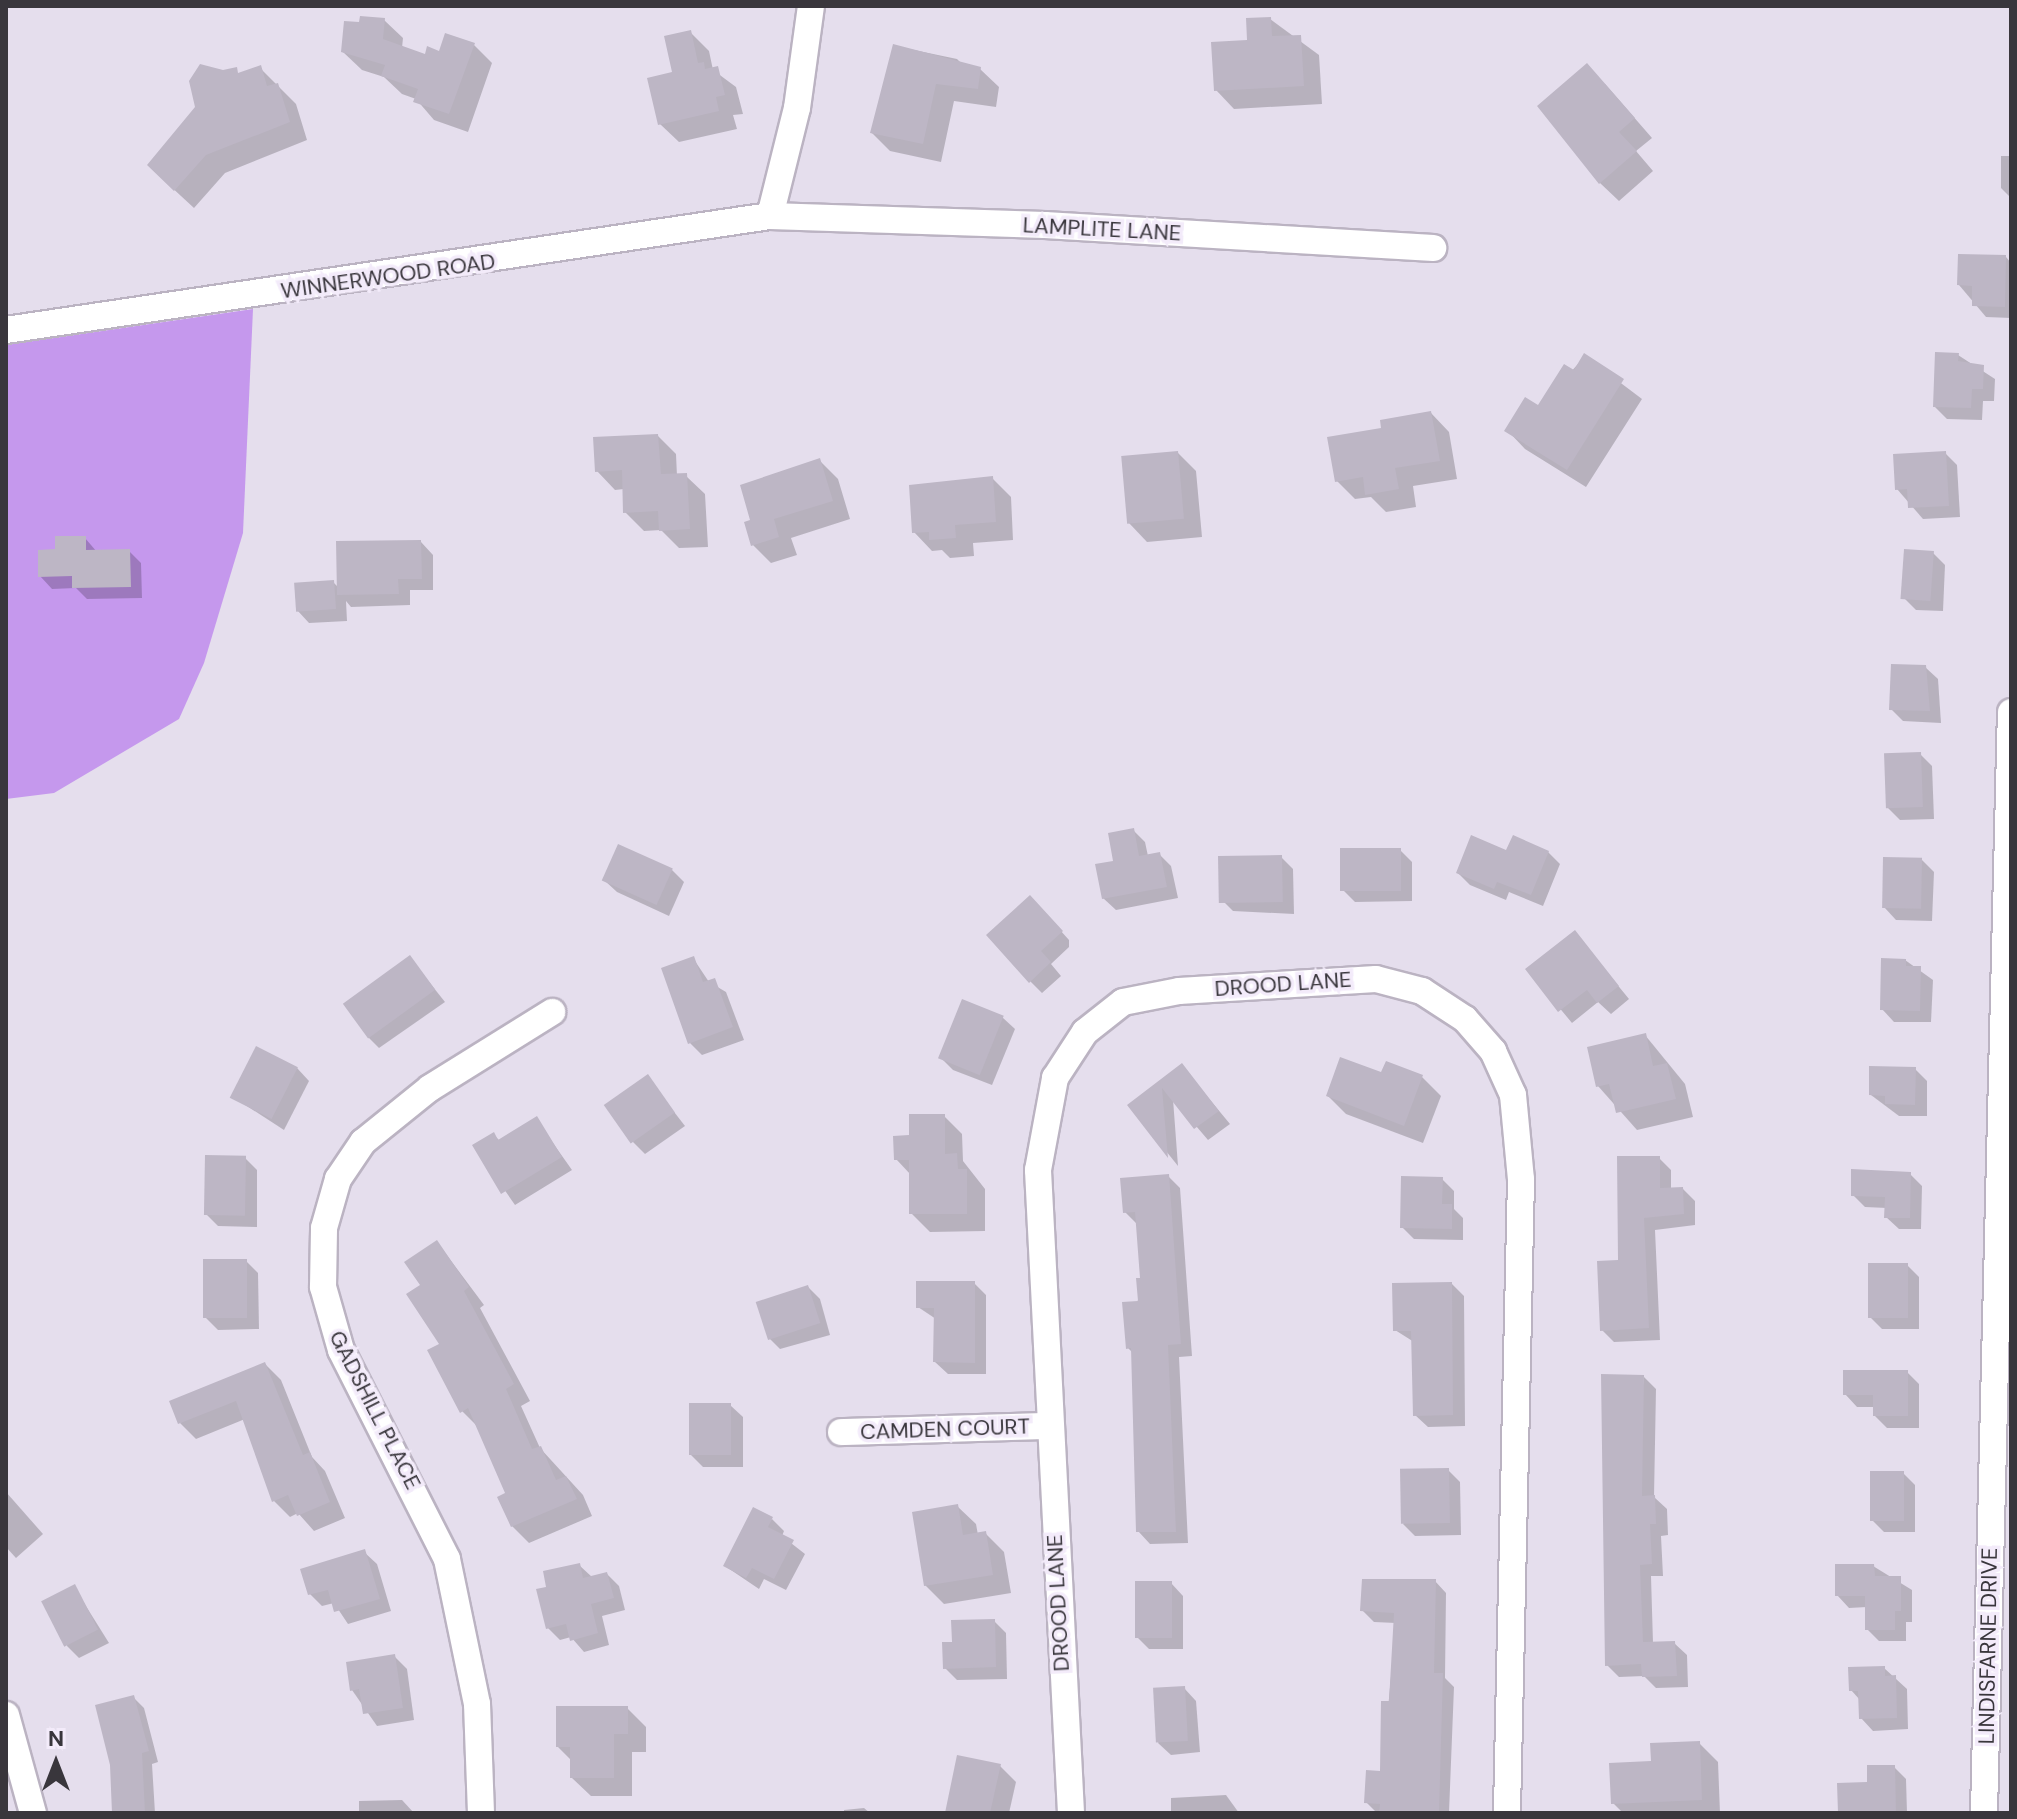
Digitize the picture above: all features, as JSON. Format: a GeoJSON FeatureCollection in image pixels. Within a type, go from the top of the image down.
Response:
{"type":"FeatureCollection","features":[{"type":"Feature","properties":{"kind":"street"},"geometry":{"type":"LineString","coordinates":[[770,216],[797,108],[811,6]]}},
{"type":"Feature","properties":{"kind":"street","name":"LAMPLITE LANE"},"geometry":{"type":"LineString","coordinates":[[770,216],[1045,225],[1433,248]]}},
{"type":"Feature","properties":{"kind":"street","name":"WINNERWOOD ROAD"},"geometry":{"type":"LineString","coordinates":[[6,330],[770,216]]}},
{"type":"Feature","properties":{"kind":"street","name":"LINDISFARNE DRIVE"},"geometry":{"type":"LineString","coordinates":[[1984,1813],[2011,712]]}},
{"type":"Feature","properties":{"kind":"street","name":"DROOD LANE"},"geometry":{"type":"LineString","coordinates":[[1071,1813],[1048,1426],[1038,1170],[1055,1078],[1085,1032],[1123,1002],[1151,995],[1357,979],[1398,983],[1422,991],[1465,1019],[1505,1072],[1518,1126],[1521,1179],[1507,1813]]}},
{"type":"Feature","properties":{"kind":"street","name":"GADSHILL PLACE"},"geometry":{"type":"LineString","coordinates":[[481,1813],[477,1704],[447,1559],[341,1350],[323,1287],[324,1228],[338,1179],[363,1142],[430,1088],[552,1012]]}},
{"type":"Feature","properties":{"kind":"street","name":"CAMDEN COURT"},"geometry":{"type":"LineString","coordinates":[[841,1432],[1048,1426]]}},
{"type":"Feature","properties":{"kind":"street"},"geometry":{"type":"LineString","coordinates":[[6,1715],[33,1813]]}},
{"type":"Feature","properties":{"kind":"shaded area"},"geometry":{"type":"Polygon","coordinates":[[[253,309],[243,533],[204,663],[179,719],[54,793],[6,799],[6,345],[253,309]]]}},
{"type":"Feature","properties":{"kind":"building"},"geometry":{"type":"Polygon","coordinates":[[[360,16],[385,18],[383,39],[425,54],[427,46],[439,51],[445,33],[475,43],[449,114],[413,102],[418,89],[381,76],[385,65],[341,52],[344,21],[359,22],[360,16]]]}},
{"type":"Feature","properties":{"kind":"building"},"geometry":{"type":"Polygon","coordinates":[[[1271,17],[1272,36],[1301,35],[1304,86],[1214,91],[1211,42],[1247,40],[1246,18],[1271,17]]]}},
{"type":"Feature","properties":{"kind":"building"},"geometry":{"type":"Polygon","coordinates":[[[691,30],[698,63],[704,62],[705,69],[718,66],[725,95],[716,97],[719,111],[658,125],[647,78],[672,72],[664,36],[691,30]]]}},
{"type":"Feature","properties":{"kind":"building"},"geometry":{"type":"Polygon","coordinates":[[[893,44],[981,67],[978,89],[936,84],[923,144],[870,133],[893,44]]]}},
{"type":"Feature","properties":{"kind":"building"},"geometry":{"type":"Polygon","coordinates":[[[1587,63],[1635,118],[1619,132],[1637,151],[1599,184],[1537,106],[1587,63]]]}},
{"type":"Feature","properties":{"kind":"building"},"geometry":{"type":"Polygon","coordinates":[[[200,64],[223,70],[237,67],[238,73],[261,65],[267,86],[278,83],[290,122],[206,155],[174,191],[147,165],[195,107],[189,81],[200,64]]]}},
{"type":"Feature","properties":{"kind":"building"},"geometry":{"type":"Polygon","coordinates":[[[1958,254],[2006,255],[2005,307],[1972,306],[1972,286],[1957,285],[1958,254]]]}},
{"type":"Feature","properties":{"kind":"building"},"geometry":{"type":"Polygon","coordinates":[[[1935,352],[1959,353],[1958,361],[1984,365],[1983,389],[1972,389],[1971,408],[1933,407],[1935,352]]]}},
{"type":"Feature","properties":{"kind":"building"},"geometry":{"type":"Polygon","coordinates":[[[1584,353],[1624,379],[1567,470],[1504,431],[1525,397],[1538,405],[1564,364],[1574,370],[1584,353]]]}},
{"type":"Feature","properties":{"kind":"building"},"geometry":{"type":"Polygon","coordinates":[[[1431,411],[1440,461],[1395,468],[1399,489],[1365,495],[1363,477],[1335,482],[1327,437],[1381,428],[1380,420],[1431,411]]]}},
{"type":"Feature","properties":{"kind":"building"},"geometry":{"type":"Polygon","coordinates":[[[658,434],[661,474],[687,473],[690,529],[659,531],[658,511],[623,513],[622,470],[595,472],[593,437],[658,434]]]}},
{"type":"Feature","properties":{"kind":"building"},"geometry":{"type":"Polygon","coordinates":[[[1178,451],[1184,519],[1127,524],[1121,456],[1178,451]]]}},
{"type":"Feature","properties":{"kind":"building"},"geometry":{"type":"Polygon","coordinates":[[[1946,451],[1949,506],[1908,508],[1907,489],[1895,490],[1893,454],[1946,451]]]}},
{"type":"Feature","properties":{"kind":"building"},"geometry":{"type":"Polygon","coordinates":[[[820,458],[833,501],[774,519],[779,537],[751,546],[744,522],[750,520],[740,485],[820,458]]]}},
{"type":"Feature","properties":{"kind":"building"},"geometry":{"type":"Polygon","coordinates":[[[993,476],[996,522],[955,525],[956,538],[929,540],[929,532],[912,533],[909,485],[993,476]]]}},
{"type":"Feature","properties":{"kind":"building"},"geometry":{"type":"Polygon","coordinates":[[[55,536],[86,536],[86,550],[130,549],[131,587],[72,588],[72,576],[38,577],[38,550],[55,549],[55,536]]]}},
{"type":"Feature","properties":{"kind":"building"},"geometry":{"type":"Polygon","coordinates":[[[421,540],[422,579],[398,579],[399,594],[337,595],[336,541],[421,540]]]}},
{"type":"Feature","properties":{"kind":"building"},"geometry":{"type":"Polygon","coordinates":[[[1904,549],[1934,551],[1930,601],[1901,599],[1904,549]]]}},
{"type":"Feature","properties":{"kind":"building"},"geometry":{"type":"Polygon","coordinates":[[[334,580],[336,609],[296,612],[294,583],[334,580]]]}},
{"type":"Feature","properties":{"kind":"building"},"geometry":{"type":"Polygon","coordinates":[[[1891,664],[1926,665],[1930,711],[1889,710],[1891,664]]]}},
{"type":"Feature","properties":{"kind":"building"},"geometry":{"type":"Polygon","coordinates":[[[1921,752],[1923,807],[1886,808],[1884,753],[1921,752]]]}},
{"type":"Feature","properties":{"kind":"building"},"geometry":{"type":"Polygon","coordinates":[[[1134,828],[1139,856],[1160,852],[1167,887],[1102,899],[1095,864],[1113,861],[1108,833],[1134,828]]]}},
{"type":"Feature","properties":{"kind":"building"},"geometry":{"type":"Polygon","coordinates":[[[1471,835],[1506,850],[1513,835],[1549,851],[1531,895],[1497,882],[1494,889],[1456,873],[1471,835]]]}},
{"type":"Feature","properties":{"kind":"building"},"geometry":{"type":"Polygon","coordinates":[[[618,844],[673,868],[657,905],[602,881],[618,844]]]}},
{"type":"Feature","properties":{"kind":"building"},"geometry":{"type":"Polygon","coordinates":[[[1340,848],[1401,848],[1401,891],[1340,891],[1340,848]]]}},
{"type":"Feature","properties":{"kind":"building"},"geometry":{"type":"Polygon","coordinates":[[[1282,855],[1283,902],[1219,903],[1218,856],[1282,855]]]}},
{"type":"Feature","properties":{"kind":"building"},"geometry":{"type":"Polygon","coordinates":[[[1883,857],[1922,858],[1921,909],[1882,908],[1883,857]]]}},
{"type":"Feature","properties":{"kind":"building"},"geometry":{"type":"Polygon","coordinates":[[[1030,895],[1063,931],[1041,951],[1051,962],[1029,983],[986,935],[1030,895]]]}},
{"type":"Feature","properties":{"kind":"building"},"geometry":{"type":"Polygon","coordinates":[[[1575,930],[1619,986],[1597,1003],[1587,990],[1558,1012],[1525,969],[1575,930]]]}},
{"type":"Feature","properties":{"kind":"building"},"geometry":{"type":"Polygon","coordinates":[[[410,955],[435,990],[368,1039],[343,1004],[410,955]]]}},
{"type":"Feature","properties":{"kind":"building"},"geometry":{"type":"Polygon","coordinates":[[[694,956],[703,982],[715,978],[733,1027],[688,1044],[661,968],[694,956]]]}},
{"type":"Feature","properties":{"kind":"building"},"geometry":{"type":"Polygon","coordinates":[[[1881,958],[1906,959],[1906,966],[1921,966],[1920,1011],[1880,1010],[1881,958]]]}},
{"type":"Feature","properties":{"kind":"building"},"geometry":{"type":"Polygon","coordinates":[[[962,999],[1004,1016],[980,1075],[938,1058],[962,999]]]}},
{"type":"Feature","properties":{"kind":"building"},"geometry":{"type":"Polygon","coordinates":[[[1646,1033],[1653,1066],[1667,1063],[1676,1099],[1616,1113],[1609,1084],[1596,1087],[1587,1047],[1646,1033]]]}},
{"type":"Feature","properties":{"kind":"building"},"geometry":{"type":"Polygon","coordinates":[[[256,1046],[298,1067],[272,1119],[230,1098],[256,1046]]]}},
{"type":"Feature","properties":{"kind":"building"},"geometry":{"type":"Polygon","coordinates":[[[1340,1057],[1381,1072],[1386,1061],[1423,1075],[1404,1126],[1326,1096],[1340,1057]]]}},
{"type":"Feature","properties":{"kind":"building"},"geometry":{"type":"Polygon","coordinates":[[[1182,1063],[1219,1111],[1194,1129],[1162,1088],[1168,1158],[1127,1105],[1182,1063]]]}},
{"type":"Feature","properties":{"kind":"building"},"geometry":{"type":"Polygon","coordinates":[[[1869,1066],[1916,1067],[1915,1105],[1885,1104],[1885,1096],[1869,1095],[1869,1066]]]}},
{"type":"Feature","properties":{"kind":"building"},"geometry":{"type":"Polygon","coordinates":[[[648,1074],[675,1113],[631,1143],[604,1105],[648,1074]]]}},
{"type":"Feature","properties":{"kind":"building"},"geometry":{"type":"Polygon","coordinates":[[[909,1114],[945,1114],[945,1154],[957,1153],[958,1169],[967,1169],[967,1214],[909,1214],[909,1160],[894,1160],[893,1136],[909,1135],[909,1114]]]}},
{"type":"Feature","properties":{"kind":"building"},"geometry":{"type":"Polygon","coordinates":[[[537,1116],[562,1157],[501,1194],[472,1145],[494,1132],[498,1140],[537,1116]]]}},
{"type":"Feature","properties":{"kind":"building"},"geometry":{"type":"Polygon","coordinates":[[[205,1155],[246,1156],[245,1216],[204,1215],[205,1155]]]}},
{"type":"Feature","properties":{"kind":"building"},"geometry":{"type":"Polygon","coordinates":[[[1617,1156],[1660,1156],[1660,1188],[1683,1187],[1684,1214],[1644,1218],[1649,1328],[1600,1331],[1597,1261],[1618,1260],[1617,1156]]]}},
{"type":"Feature","properties":{"kind":"building"},"geometry":{"type":"Polygon","coordinates":[[[1851,1169],[1911,1172],[1910,1218],[1884,1218],[1885,1197],[1851,1196],[1851,1169]]]}},
{"type":"Feature","properties":{"kind":"building"},"geometry":{"type":"Polygon","coordinates":[[[1169,1174],[1181,1344],[1168,1345],[1176,1532],[1136,1532],[1131,1348],[1126,1349],[1122,1302],[1138,1301],[1136,1278],[1140,1278],[1135,1212],[1123,1213],[1120,1178],[1169,1174]]]}},
{"type":"Feature","properties":{"kind":"building"},"geometry":{"type":"Polygon","coordinates":[[[1401,1176],[1443,1177],[1442,1204],[1452,1204],[1452,1229],[1400,1228],[1401,1176]]]}},
{"type":"Feature","properties":{"kind":"building"},"geometry":{"type":"Polygon","coordinates":[[[437,1240],[469,1287],[464,1291],[514,1384],[506,1389],[532,1449],[541,1446],[556,1480],[566,1476],[577,1499],[511,1527],[497,1497],[505,1493],[468,1408],[460,1413],[427,1350],[439,1344],[406,1294],[420,1285],[404,1262],[437,1240]]]}},
{"type":"Feature","properties":{"kind":"building"},"geometry":{"type":"Polygon","coordinates":[[[203,1259],[247,1259],[247,1318],[203,1318],[203,1259]]]}},
{"type":"Feature","properties":{"kind":"building"},"geometry":{"type":"Polygon","coordinates":[[[1868,1263],[1908,1263],[1908,1318],[1868,1318],[1868,1263]]]}},
{"type":"Feature","properties":{"kind":"building"},"geometry":{"type":"Polygon","coordinates":[[[916,1281],[975,1281],[975,1363],[933,1362],[934,1308],[916,1308],[916,1281]]]}},
{"type":"Feature","properties":{"kind":"building"},"geometry":{"type":"Polygon","coordinates":[[[1452,1282],[1453,1415],[1413,1416],[1411,1331],[1393,1331],[1392,1283],[1452,1282]]]}},
{"type":"Feature","properties":{"kind":"building"},"geometry":{"type":"Polygon","coordinates":[[[808,1285],[820,1323],[768,1340],[756,1302],[808,1285]]]}},
{"type":"Feature","properties":{"kind":"building"},"geometry":{"type":"Polygon","coordinates":[[[265,1362],[303,1455],[310,1452],[330,1502],[297,1516],[288,1495],[272,1502],[236,1401],[178,1424],[169,1401],[265,1362]]]}},
{"type":"Feature","properties":{"kind":"building"},"geometry":{"type":"Polygon","coordinates":[[[1843,1370],[1908,1370],[1908,1416],[1873,1416],[1873,1395],[1843,1395],[1843,1370]]]}},
{"type":"Feature","properties":{"kind":"building"},"geometry":{"type":"Polygon","coordinates":[[[1601,1374],[1644,1375],[1642,1496],[1655,1495],[1656,1524],[1650,1524],[1652,1564],[1640,1565],[1643,1642],[1675,1641],[1677,1676],[1642,1677],[1641,1664],[1605,1666],[1601,1374]]]}},
{"type":"Feature","properties":{"kind":"building"},"geometry":{"type":"Polygon","coordinates":[[[689,1403],[731,1403],[731,1455],[689,1455],[689,1403]]]}},
{"type":"Feature","properties":{"kind":"building"},"geometry":{"type":"Polygon","coordinates":[[[1449,1468],[1450,1523],[1401,1524],[1400,1469],[1449,1468]]]}},
{"type":"Feature","properties":{"kind":"building"},"geometry":{"type":"Polygon","coordinates":[[[1870,1471],[1904,1471],[1904,1521],[1870,1521],[1870,1471]]]}},
{"type":"Feature","properties":{"kind":"building"},"geometry":{"type":"Polygon","coordinates":[[[958,1504],[963,1535],[986,1531],[993,1575],[924,1586],[912,1512],[958,1504]]]}},
{"type":"Feature","properties":{"kind":"building"},"geometry":{"type":"Polygon","coordinates":[[[753,1507],[773,1517],[768,1527],[794,1540],[774,1579],[752,1568],[746,1578],[723,1566],[753,1507]]]}},
{"type":"Feature","properties":{"kind":"building"},"geometry":{"type":"Polygon","coordinates":[[[365,1549],[380,1599],[334,1612],[328,1590],[308,1595],[300,1569],[365,1549]]]}},
{"type":"Feature","properties":{"kind":"building"},"geometry":{"type":"Polygon","coordinates":[[[580,1563],[583,1578],[607,1572],[614,1598],[591,1604],[598,1633],[570,1641],[566,1624],[546,1629],[536,1589],[546,1587],[543,1571],[580,1563]]]}},
{"type":"Feature","properties":{"kind":"building"},"geometry":{"type":"Polygon","coordinates":[[[1835,1564],[1874,1564],[1875,1576],[1901,1576],[1901,1611],[1895,1611],[1895,1630],[1865,1630],[1865,1596],[1835,1596],[1835,1564]]]}},
{"type":"Feature","properties":{"kind":"building"},"geometry":{"type":"Polygon","coordinates":[[[1362,1579],[1436,1579],[1434,1673],[1443,1673],[1439,1813],[1379,1813],[1380,1804],[1364,1803],[1366,1770],[1380,1771],[1381,1701],[1389,1701],[1394,1613],[1360,1611],[1362,1579]]]}},
{"type":"Feature","properties":{"kind":"building"},"geometry":{"type":"Polygon","coordinates":[[[1135,1581],[1172,1581],[1172,1638],[1135,1638],[1135,1581]]]}},
{"type":"Feature","properties":{"kind":"building"},"geometry":{"type":"Polygon","coordinates":[[[75,1584],[98,1629],[64,1647],[41,1601],[75,1584]]]}},
{"type":"Feature","properties":{"kind":"building"},"geometry":{"type":"Polygon","coordinates":[[[995,1619],[996,1667],[943,1669],[942,1642],[952,1642],[951,1620],[995,1619]]]}},
{"type":"Feature","properties":{"kind":"building"},"geometry":{"type":"Polygon","coordinates":[[[395,1654],[403,1708],[363,1714],[359,1689],[350,1691],[346,1662],[395,1654]]]}},
{"type":"Feature","properties":{"kind":"building"},"geometry":{"type":"Polygon","coordinates":[[[1885,1666],[1885,1676],[1896,1675],[1897,1718],[1859,1719],[1858,1691],[1849,1691],[1848,1667],[1885,1666]]]}},
{"type":"Feature","properties":{"kind":"building"},"geometry":{"type":"Polygon","coordinates":[[[1185,1686],[1188,1741],[1156,1743],[1153,1688],[1185,1686]]]}},
{"type":"Feature","properties":{"kind":"building"},"geometry":{"type":"Polygon","coordinates":[[[134,1695],[149,1751],[142,1753],[145,1813],[112,1813],[110,1765],[95,1705],[134,1695]]]}},
{"type":"Feature","properties":{"kind":"building"},"geometry":{"type":"Polygon","coordinates":[[[556,1706],[628,1706],[628,1734],[614,1734],[614,1778],[570,1778],[570,1747],[556,1747],[556,1706]]]}},
{"type":"Feature","properties":{"kind":"building"},"geometry":{"type":"Polygon","coordinates":[[[1700,1741],[1702,1800],[1611,1804],[1609,1763],[1651,1761],[1650,1743],[1700,1741]]]}},
{"type":"Feature","properties":{"kind":"building"},"geometry":{"type":"Polygon","coordinates":[[[957,1755],[1001,1764],[990,1813],[945,1813],[957,1755]]]}},
{"type":"Feature","properties":{"kind":"building"},"geometry":{"type":"Polygon","coordinates":[[[1867,1765],[1895,1765],[1896,1813],[1838,1813],[1837,1783],[1867,1782],[1867,1765]]]}}]}
